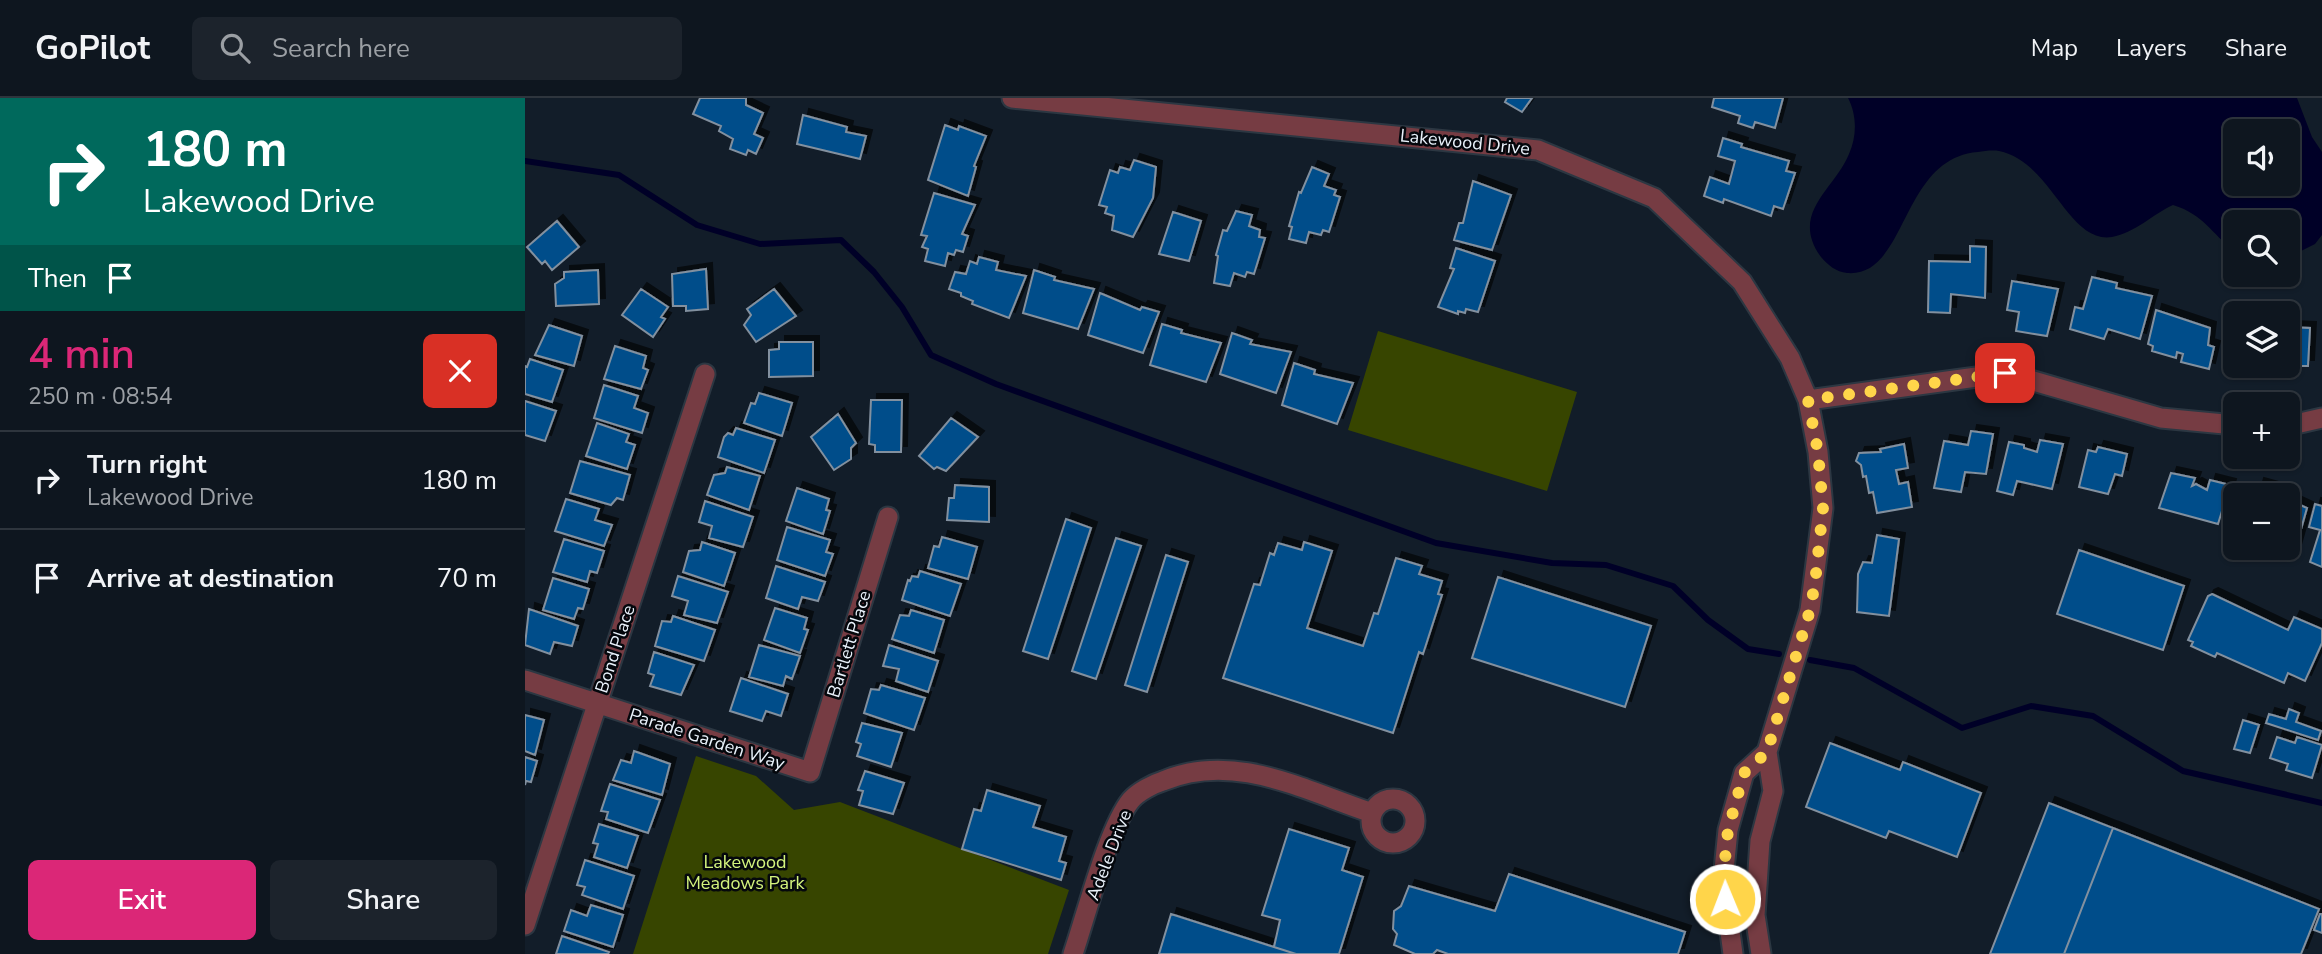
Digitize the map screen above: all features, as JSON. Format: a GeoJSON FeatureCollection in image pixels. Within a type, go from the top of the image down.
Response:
{"type":"FeatureCollection","features":[{"type":"Feature","properties":{"kind":"street","name":"Lakewood Drive"},"geometry":{"type":"LineString","coordinates":[[1012,98],[1538,150],[1654,198],[1742,282],[1790,358],[1808,400],[1818,452],[1823,508],[1819,556],[1810,610],[1767,752],[1773,791],[1761,841],[1755,915],[1761,954]]}},
{"type":"Feature","properties":{"kind":"street","name":"Bond Place"},"geometry":{"type":"LineString","coordinates":[[525,925],[705,373]]}},
{"type":"Feature","properties":{"kind":"street"},"geometry":{"type":"LineString","coordinates":[[1808,400],[2005,373],[2161,418],[2223,424]]}},
{"type":"Feature","properties":{"kind":"street"},"geometry":{"type":"LineString","coordinates":[[2300,423],[2322,418]]}},
{"type":"Feature","properties":{"kind":"street","name":"Bartlett Place"},"geometry":{"type":"LineString","coordinates":[[810,772],[888,517]]}},
{"type":"Feature","properties":{"kind":"street","name":"Parade Garden Way"},"geometry":{"type":"LineString","coordinates":[[525,680],[810,772]]}},
{"type":"Feature","properties":{"kind":"street","name":"Lakewood Drive"},"geometry":{"type":"LineString","coordinates":[[1733,954],[1723,880],[1728,830],[1744,773],[1767,752]]}},
{"type":"Feature","properties":{"kind":"street","name":"Adele Drive"},"geometry":{"type":"LineString","coordinates":[[1073,954],[1116,828],[1132,799],[1158,783],[1189,770],[1226,768],[1268,777],[1372,813]]}},
{"type":"Feature","properties":{"kind":"green space"},"geometry":{"type":"Polygon","coordinates":[[[1378,331],[1577,392],[1547,491],[1348,430],[1378,331]]]}},
{"type":"Feature","properties":{"kind":"green space","name":"Lakewood Meadows Park"},"geometry":{"type":"Polygon","coordinates":[[[696,756],[756,776],[794,810],[840,802],[1069,890],[1048,954],[633,954],[696,756]]]}},
{"type":"Feature","properties":{"kind":"water"},"geometry":{"type":"Polygon","coordinates":[[[1848,98],[2297,98],[2312,137],[2322,152],[2322,235],[2315,244],[2300,252],[2300,210],[2223,210],[2223,241],[2200,219],[2173,205],[2120,235],[2097,236],[2083,228],[2046,184],[2017,158],[1999,151],[1989,151],[1952,159],[1933,174],[1918,194],[1882,257],[1867,269],[1843,272],[1833,268],[1821,257],[1812,241],[1810,227],[1818,202],[1852,147],[1855,126],[1848,98]]]}},
{"type":"Feature","properties":{"kind":"building"},"geometry":{"type":"Polygon","coordinates":[[[700,98],[746,98],[746,105],[763,113],[754,134],[763,138],[756,154],[748,150],[746,155],[730,149],[733,139],[719,131],[721,126],[693,114],[700,98]]]}},
{"type":"Feature","properties":{"kind":"building"},"geometry":{"type":"Polygon","coordinates":[[[1507,98],[1532,98],[1522,112],[1505,102],[1507,98]]]}},
{"type":"Feature","properties":{"kind":"building"},"geometry":{"type":"Polygon","coordinates":[[[1714,98],[1783,98],[1775,128],[1755,122],[1753,128],[1738,123],[1740,116],[1712,107],[1714,98]]]}},
{"type":"Feature","properties":{"kind":"building"},"geometry":{"type":"Polygon","coordinates":[[[803,115],[847,127],[846,132],[866,136],[860,159],[797,144],[803,115]]]}},
{"type":"Feature","properties":{"kind":"building"},"geometry":{"type":"Polygon","coordinates":[[[945,125],[958,130],[959,126],[986,136],[974,166],[976,167],[968,196],[928,180],[945,125]]]}},
{"type":"Feature","properties":{"kind":"building"},"geometry":{"type":"Polygon","coordinates":[[[1723,138],[1742,144],[1741,147],[1789,161],[1786,171],[1795,173],[1783,209],[1774,206],[1771,216],[1724,199],[1723,203],[1704,196],[1710,177],[1729,184],[1735,161],[1718,156],[1723,138]]]}},
{"type":"Feature","properties":{"kind":"building"},"geometry":{"type":"Polygon","coordinates":[[[1134,160],[1156,167],[1153,198],[1133,237],[1112,230],[1114,216],[1105,213],[1107,207],[1099,205],[1110,170],[1118,173],[1120,167],[1130,170],[1134,160]]]}},
{"type":"Feature","properties":{"kind":"building"},"geometry":{"type":"Polygon","coordinates":[[[1312,167],[1329,174],[1324,186],[1336,190],[1334,195],[1340,197],[1329,232],[1323,230],[1321,235],[1309,232],[1306,243],[1289,239],[1292,227],[1289,226],[1299,192],[1301,193],[1312,167]]]}},
{"type":"Feature","properties":{"kind":"building"},"geometry":{"type":"Polygon","coordinates":[[[1473,181],[1511,195],[1492,250],[1454,240],[1459,223],[1463,223],[1473,181]]]}},
{"type":"Feature","properties":{"kind":"building"},"geometry":{"type":"Polygon","coordinates":[[[934,193],[975,205],[962,234],[968,236],[963,252],[956,250],[954,255],[948,253],[945,266],[925,261],[928,249],[922,247],[927,236],[921,235],[934,193]]]}},
{"type":"Feature","properties":{"kind":"building"},"geometry":{"type":"Polygon","coordinates":[[[1236,211],[1252,215],[1249,226],[1260,230],[1259,237],[1265,238],[1254,274],[1247,272],[1245,277],[1234,273],[1230,286],[1214,283],[1216,255],[1223,230],[1227,231],[1236,211]]]}},
{"type":"Feature","properties":{"kind":"building"},"geometry":{"type":"Polygon","coordinates":[[[1173,212],[1201,221],[1189,261],[1159,254],[1173,212]]]}},
{"type":"Feature","properties":{"kind":"building"},"geometry":{"type":"Polygon","coordinates":[[[557,221],[579,247],[552,270],[545,261],[542,264],[527,247],[557,221]]]}},
{"type":"Feature","properties":{"kind":"building"},"geometry":{"type":"Polygon","coordinates":[[[1970,246],[1986,247],[1985,298],[1951,294],[1950,313],[1928,312],[1929,261],[1970,262],[1970,246]]]}},
{"type":"Feature","properties":{"kind":"building"},"geometry":{"type":"Polygon","coordinates":[[[1456,248],[1495,261],[1478,312],[1466,309],[1465,313],[1458,311],[1458,314],[1438,307],[1454,269],[1450,268],[1456,248]]]}},
{"type":"Feature","properties":{"kind":"building"},"geometry":{"type":"Polygon","coordinates":[[[979,257],[998,262],[996,270],[1026,276],[1009,318],[972,304],[973,301],[961,296],[961,293],[949,289],[955,272],[966,274],[970,261],[977,264],[979,257]]]}},
{"type":"Feature","properties":{"kind":"building"},"geometry":{"type":"Polygon","coordinates":[[[706,269],[708,309],[686,311],[686,306],[673,306],[672,274],[706,269]]]}},
{"type":"Feature","properties":{"kind":"building"},"geometry":{"type":"Polygon","coordinates":[[[598,270],[599,304],[556,306],[555,284],[564,278],[564,272],[598,270]]]}},
{"type":"Feature","properties":{"kind":"building"},"geometry":{"type":"Polygon","coordinates":[[[1034,270],[1055,277],[1054,280],[1094,289],[1078,329],[1023,313],[1034,270]]]}},
{"type":"Feature","properties":{"kind":"building"},"geometry":{"type":"Polygon","coordinates":[[[2092,277],[2117,283],[2116,288],[2152,296],[2140,339],[2108,329],[2104,339],[2070,329],[2075,307],[2083,309],[2092,277]]]}},
{"type":"Feature","properties":{"kind":"building"},"geometry":{"type":"Polygon","coordinates":[[[2012,281],[2058,289],[2047,336],[2016,331],[2019,312],[2007,310],[2012,281]]]}},
{"type":"Feature","properties":{"kind":"building"},"geometry":{"type":"Polygon","coordinates":[[[641,289],[668,307],[661,317],[665,319],[653,337],[622,315],[641,289]]]}},
{"type":"Feature","properties":{"kind":"building"},"geometry":{"type":"Polygon","coordinates":[[[774,289],[796,316],[756,342],[744,325],[751,315],[747,309],[774,289]]]}},
{"type":"Feature","properties":{"kind":"building"},"geometry":{"type":"Polygon","coordinates":[[[1100,293],[1140,310],[1142,307],[1159,312],[1143,353],[1088,335],[1100,293]]]}},
{"type":"Feature","properties":{"kind":"building"},"geometry":{"type":"Polygon","coordinates":[[[2156,310],[2210,328],[2208,345],[2214,347],[2209,369],[2181,362],[2183,354],[2177,352],[2176,358],[2152,351],[2153,346],[2148,344],[2156,310]]]}},
{"type":"Feature","properties":{"kind":"building"},"geometry":{"type":"Polygon","coordinates":[[[1162,324],[1182,330],[1181,333],[1221,343],[1206,382],[1150,365],[1162,324]]]}},
{"type":"Feature","properties":{"kind":"building"},"geometry":{"type":"Polygon","coordinates":[[[549,325],[582,336],[574,366],[535,355],[549,325]]]}},
{"type":"Feature","properties":{"kind":"building"},"geometry":{"type":"Polygon","coordinates":[[[2300,328],[2310,328],[2308,366],[2300,366],[2300,328]]]}},
{"type":"Feature","properties":{"kind":"building"},"geometry":{"type":"Polygon","coordinates":[[[1232,333],[1252,340],[1250,344],[1291,352],[1276,393],[1220,374],[1232,333]]]}},
{"type":"Feature","properties":{"kind":"building"},"geometry":{"type":"Polygon","coordinates":[[[779,342],[813,342],[813,376],[769,377],[769,350],[779,349],[779,342]]]}},
{"type":"Feature","properties":{"kind":"building"},"geometry":{"type":"Polygon","coordinates":[[[615,346],[646,356],[643,368],[648,370],[641,389],[604,379],[615,346]]]}},
{"type":"Feature","properties":{"kind":"building"},"geometry":{"type":"Polygon","coordinates":[[[530,359],[563,370],[552,402],[525,394],[525,366],[527,367],[530,359]]]}},
{"type":"Feature","properties":{"kind":"building"},"geometry":{"type":"Polygon","coordinates":[[[1294,363],[1315,370],[1314,374],[1353,383],[1337,424],[1282,405],[1294,363]]]}},
{"type":"Feature","properties":{"kind":"building"},"geometry":{"type":"Polygon","coordinates":[[[604,385],[638,396],[634,408],[648,413],[642,433],[594,418],[604,385]]]}},
{"type":"Feature","properties":{"kind":"building"},"geometry":{"type":"Polygon","coordinates":[[[759,393],[792,403],[782,436],[744,423],[751,403],[755,404],[759,393]]]}},
{"type":"Feature","properties":{"kind":"building"},"geometry":{"type":"Polygon","coordinates":[[[871,400],[902,400],[901,452],[875,452],[875,445],[869,444],[871,400]]]}},
{"type":"Feature","properties":{"kind":"building"},"geometry":{"type":"Polygon","coordinates":[[[525,401],[556,411],[545,441],[525,435],[525,401]]]}},
{"type":"Feature","properties":{"kind":"building"},"geometry":{"type":"Polygon","coordinates":[[[838,414],[856,443],[851,448],[851,459],[834,470],[811,437],[838,414]]]}},
{"type":"Feature","properties":{"kind":"building"},"geometry":{"type":"Polygon","coordinates":[[[951,418],[978,437],[946,471],[937,467],[934,469],[919,456],[951,418]]]}},
{"type":"Feature","properties":{"kind":"building"},"geometry":{"type":"Polygon","coordinates":[[[597,423],[629,434],[626,442],[635,445],[627,469],[586,456],[597,423]]]}},
{"type":"Feature","properties":{"kind":"building"},"geometry":{"type":"Polygon","coordinates":[[[736,428],[775,440],[764,473],[718,457],[724,437],[728,433],[733,435],[736,428]]]}},
{"type":"Feature","properties":{"kind":"building"},"geometry":{"type":"Polygon","coordinates":[[[1971,431],[1993,434],[1986,474],[1965,472],[1961,492],[1934,488],[1944,441],[1968,445],[1971,431]]]}},
{"type":"Feature","properties":{"kind":"building"},"geometry":{"type":"Polygon","coordinates":[[[2040,440],[2063,444],[2052,489],[2017,481],[2013,495],[1997,491],[2009,442],[2024,445],[2024,448],[2037,452],[2040,440]]]}},
{"type":"Feature","properties":{"kind":"building"},"geometry":{"type":"Polygon","coordinates":[[[1904,444],[1908,468],[1896,470],[1899,484],[1908,482],[1912,507],[1877,513],[1873,492],[1869,493],[1866,476],[1863,477],[1861,465],[1856,461],[1859,453],[1881,452],[1880,449],[1904,444]]]}},
{"type":"Feature","properties":{"kind":"building"},"geometry":{"type":"Polygon","coordinates":[[[2098,447],[2127,454],[2122,476],[2115,474],[2108,494],[2079,487],[2088,450],[2096,452],[2098,447]]]}},
{"type":"Feature","properties":{"kind":"building"},"geometry":{"type":"Polygon","coordinates":[[[580,461],[630,475],[623,500],[617,498],[611,505],[570,493],[580,461]]]}},
{"type":"Feature","properties":{"kind":"building"},"geometry":{"type":"Polygon","coordinates":[[[727,467],[760,476],[749,510],[707,495],[714,475],[725,473],[727,467]]]}},
{"type":"Feature","properties":{"kind":"building"},"geometry":{"type":"Polygon","coordinates":[[[2171,473],[2195,478],[2192,486],[2196,484],[2207,490],[2210,480],[2223,483],[2223,508],[2218,524],[2159,508],[2171,473]]]}},
{"type":"Feature","properties":{"kind":"building"},"geometry":{"type":"Polygon","coordinates":[[[955,485],[989,487],[989,522],[947,520],[949,498],[954,498],[955,485]]]}},
{"type":"Feature","properties":{"kind":"building"},"geometry":{"type":"Polygon","coordinates":[[[797,488],[829,499],[826,510],[830,511],[823,534],[786,521],[797,488]]]}},
{"type":"Feature","properties":{"kind":"building"},"geometry":{"type":"Polygon","coordinates":[[[566,499],[599,509],[595,520],[612,525],[604,546],[555,531],[566,499]]]}},
{"type":"Feature","properties":{"kind":"building"},"geometry":{"type":"Polygon","coordinates":[[[705,501],[753,517],[743,547],[709,538],[712,526],[699,522],[705,501]]]}},
{"type":"Feature","properties":{"kind":"building"},"geometry":{"type":"Polygon","coordinates":[[[2315,504],[2322,506],[2322,567],[2310,562],[2320,530],[2309,527],[2315,504]]]}},
{"type":"Feature","properties":{"kind":"building"},"geometry":{"type":"Polygon","coordinates":[[[2300,505],[2307,508],[2300,533],[2300,505]]]}},
{"type":"Feature","properties":{"kind":"building"},"geometry":{"type":"Polygon","coordinates":[[[1066,519],[1091,528],[1048,659],[1023,651],[1066,519]]]}},
{"type":"Feature","properties":{"kind":"building"},"geometry":{"type":"Polygon","coordinates":[[[787,527],[830,540],[826,552],[833,554],[825,576],[777,560],[787,527]]]}},
{"type":"Feature","properties":{"kind":"building"},"geometry":{"type":"Polygon","coordinates":[[[1877,535],[1899,539],[1889,616],[1857,612],[1858,574],[1863,562],[1872,563],[1877,535]]]}},
{"type":"Feature","properties":{"kind":"building"},"geometry":{"type":"Polygon","coordinates":[[[942,537],[977,547],[968,579],[928,568],[934,546],[939,547],[942,537]]]}},
{"type":"Feature","properties":{"kind":"building"},"geometry":{"type":"Polygon","coordinates":[[[1116,538],[1141,546],[1096,679],[1072,671],[1116,538]]]}},
{"type":"Feature","properties":{"kind":"building"},"geometry":{"type":"Polygon","coordinates":[[[564,539],[604,551],[597,573],[590,571],[587,582],[553,572],[564,539]]]}},
{"type":"Feature","properties":{"kind":"building"},"geometry":{"type":"Polygon","coordinates":[[[702,542],[735,553],[724,586],[683,572],[689,551],[700,550],[702,542]]]}},
{"type":"Feature","properties":{"kind":"building"},"geometry":{"type":"Polygon","coordinates":[[[1304,542],[1332,551],[1307,628],[1363,646],[1374,613],[1378,614],[1396,558],[1422,566],[1419,574],[1442,581],[1438,594],[1442,595],[1423,654],[1419,652],[1393,733],[1223,678],[1254,584],[1260,585],[1270,553],[1274,555],[1278,543],[1302,550],[1304,542]]]}},
{"type":"Feature","properties":{"kind":"building"},"geometry":{"type":"Polygon","coordinates":[[[2079,550],[2184,586],[2163,650],[2057,614],[2079,550]]]}},
{"type":"Feature","properties":{"kind":"building"},"geometry":{"type":"Polygon","coordinates":[[[1166,555],[1188,562],[1147,692],[1125,685],[1166,555]]]}},
{"type":"Feature","properties":{"kind":"building"},"geometry":{"type":"Polygon","coordinates":[[[776,566],[825,582],[818,601],[802,597],[798,609],[766,598],[776,566]]]}},
{"type":"Feature","properties":{"kind":"building"},"geometry":{"type":"Polygon","coordinates":[[[920,571],[961,584],[950,616],[902,600],[908,580],[910,581],[912,576],[918,577],[920,571]]]}},
{"type":"Feature","properties":{"kind":"building"},"geometry":{"type":"Polygon","coordinates":[[[678,576],[728,592],[717,623],[684,615],[688,601],[672,596],[678,576]]]}},
{"type":"Feature","properties":{"kind":"building"},"geometry":{"type":"Polygon","coordinates":[[[1498,577],[1651,626],[1625,707],[1472,658],[1498,577]]]}},
{"type":"Feature","properties":{"kind":"building"},"geometry":{"type":"Polygon","coordinates":[[[553,578],[589,589],[583,609],[578,608],[574,619],[543,610],[553,578]]]}},
{"type":"Feature","properties":{"kind":"building"},"geometry":{"type":"Polygon","coordinates":[[[2212,594],[2288,630],[2294,617],[2322,629],[2322,643],[2305,681],[2288,673],[2284,683],[2217,653],[2215,657],[2191,646],[2193,642],[2188,640],[2208,596],[2212,594]]]}},
{"type":"Feature","properties":{"kind":"building"},"geometry":{"type":"Polygon","coordinates":[[[775,608],[807,618],[804,629],[808,630],[800,653],[764,640],[775,608]]]}},
{"type":"Feature","properties":{"kind":"building"},"geometry":{"type":"Polygon","coordinates":[[[529,609],[578,626],[572,646],[554,642],[550,654],[525,645],[529,609]]]}},
{"type":"Feature","properties":{"kind":"building"},"geometry":{"type":"Polygon","coordinates":[[[911,610],[944,620],[934,653],[892,639],[900,615],[909,616],[911,610]]]}},
{"type":"Feature","properties":{"kind":"building"},"geometry":{"type":"Polygon","coordinates":[[[673,616],[715,630],[704,661],[655,646],[662,621],[671,622],[673,616]]]}},
{"type":"Feature","properties":{"kind":"building"},"geometry":{"type":"Polygon","coordinates":[[[759,645],[800,656],[792,679],[786,676],[783,686],[749,677],[759,645]]]}},
{"type":"Feature","properties":{"kind":"building"},"geometry":{"type":"Polygon","coordinates":[[[889,645],[938,661],[928,692],[896,681],[899,669],[883,666],[889,645]]]}},
{"type":"Feature","properties":{"kind":"building"},"geometry":{"type":"Polygon","coordinates":[[[654,652],[694,665],[681,695],[650,686],[654,675],[648,673],[654,652]]]}},
{"type":"Feature","properties":{"kind":"building"},"geometry":{"type":"Polygon","coordinates":[[[741,678],[788,694],[781,716],[766,711],[762,721],[730,711],[741,678]]]}},
{"type":"Feature","properties":{"kind":"building"},"geometry":{"type":"Polygon","coordinates":[[[881,685],[925,698],[914,730],[864,713],[871,689],[879,690],[881,685]]]}},
{"type":"Feature","properties":{"kind":"building"},"geometry":{"type":"Polygon","coordinates":[[[2289,709],[2299,713],[2296,722],[2321,731],[2318,740],[2266,723],[2269,714],[2286,719],[2289,709]]]}},
{"type":"Feature","properties":{"kind":"building"},"geometry":{"type":"Polygon","coordinates":[[[525,715],[544,720],[535,755],[525,751],[525,715]]]}},
{"type":"Feature","properties":{"kind":"building"},"geometry":{"type":"Polygon","coordinates":[[[2243,720],[2259,725],[2250,753],[2234,749],[2243,720]]]}},
{"type":"Feature","properties":{"kind":"building"},"geometry":{"type":"Polygon","coordinates":[[[862,723],[902,733],[891,767],[857,756],[861,744],[856,742],[862,723]]]}},
{"type":"Feature","properties":{"kind":"building"},"geometry":{"type":"Polygon","coordinates":[[[2277,737],[2295,743],[2297,737],[2322,745],[2312,778],[2286,770],[2288,764],[2270,758],[2277,737]]]}},
{"type":"Feature","properties":{"kind":"building"},"geometry":{"type":"Polygon","coordinates":[[[1830,743],[1900,770],[1903,762],[1981,793],[1957,857],[1889,831],[1886,838],[1806,807],[1830,743]]]}},
{"type":"Feature","properties":{"kind":"building"},"geometry":{"type":"Polygon","coordinates":[[[634,751],[670,764],[662,795],[613,780],[621,760],[631,763],[634,751]]]}},
{"type":"Feature","properties":{"kind":"building"},"geometry":{"type":"Polygon","coordinates":[[[525,757],[537,761],[531,782],[526,781],[525,785],[525,757]]]}},
{"type":"Feature","properties":{"kind":"building"},"geometry":{"type":"Polygon","coordinates":[[[865,771],[904,783],[893,814],[859,805],[863,791],[858,790],[865,771]]]}},
{"type":"Feature","properties":{"kind":"building"},"geometry":{"type":"Polygon","coordinates":[[[610,784],[660,800],[648,833],[606,819],[608,812],[601,811],[610,784]]]}},
{"type":"Feature","properties":{"kind":"building"},"geometry":{"type":"Polygon","coordinates":[[[987,790],[1040,806],[1033,827],[1066,837],[1059,861],[1066,863],[1061,880],[962,849],[974,809],[981,811],[987,790]]]}},
{"type":"Feature","properties":{"kind":"building"},"geometry":{"type":"Polygon","coordinates":[[[2049,803],[2113,828],[2064,954],[1990,954],[2049,803]]]}},
{"type":"Feature","properties":{"kind":"building"},"geometry":{"type":"Polygon","coordinates":[[[599,824],[638,836],[627,868],[594,857],[598,844],[593,843],[599,824]]]}},
{"type":"Feature","properties":{"kind":"building"},"geometry":{"type":"Polygon","coordinates":[[[2113,828],[2319,909],[2301,954],[2064,954],[2113,828]]]}},
{"type":"Feature","properties":{"kind":"building"},"geometry":{"type":"Polygon","coordinates":[[[1289,829],[1349,848],[1342,870],[1363,877],[1339,954],[1296,954],[1274,947],[1280,920],[1262,915],[1289,829]]]}},
{"type":"Feature","properties":{"kind":"building"},"geometry":{"type":"Polygon","coordinates":[[[585,860],[634,876],[623,909],[582,895],[585,887],[577,885],[585,860]]]}},
{"type":"Feature","properties":{"kind":"building"},"geometry":{"type":"Polygon","coordinates":[[[1509,874],[1685,932],[1678,954],[1448,954],[1437,950],[1433,954],[1415,954],[1394,945],[1397,934],[1393,929],[1394,911],[1401,906],[1409,886],[1495,911],[1509,874]]]}},
{"type":"Feature","properties":{"kind":"building"},"geometry":{"type":"Polygon","coordinates":[[[591,905],[623,915],[613,947],[564,931],[571,910],[587,916],[591,905]]]}},
{"type":"Feature","properties":{"kind":"building"},"geometry":{"type":"Polygon","coordinates":[[[1171,914],[1274,947],[1296,954],[1159,954],[1171,914]]]}},
{"type":"Feature","properties":{"kind":"building"},"geometry":{"type":"Polygon","coordinates":[[[2322,914],[2322,933],[2314,930],[2322,914]]]}},
{"type":"Feature","properties":{"kind":"building"},"geometry":{"type":"Polygon","coordinates":[[[562,936],[609,952],[556,954],[562,936]]]}},
{"type":"Feature","properties":{"kind":"waterway"},"geometry":{"type":"LineString","coordinates":[[525,161],[619,175],[697,225],[760,244],[841,240],[874,272],[902,307],[931,355],[996,384],[1436,543],[1552,563],[1606,565],[1673,586],[1708,620],[1748,649],[1779,654]]}},
{"type":"Feature","properties":{"kind":"waterway"},"geometry":{"type":"LineString","coordinates":[[1810,660],[1854,668],[1962,728],[2031,706],[2093,716],[2183,771],[2322,803]]}},
{"type":"Feature","properties":{"kind":"route"},"geometry":{"type":"LineString","coordinates":[[1725,899],[1723,880],[1728,830],[1744,773],[1767,752],[1810,610],[1815,583],[1823,508],[1818,452],[1808,400],[2005,373]]}}]}
